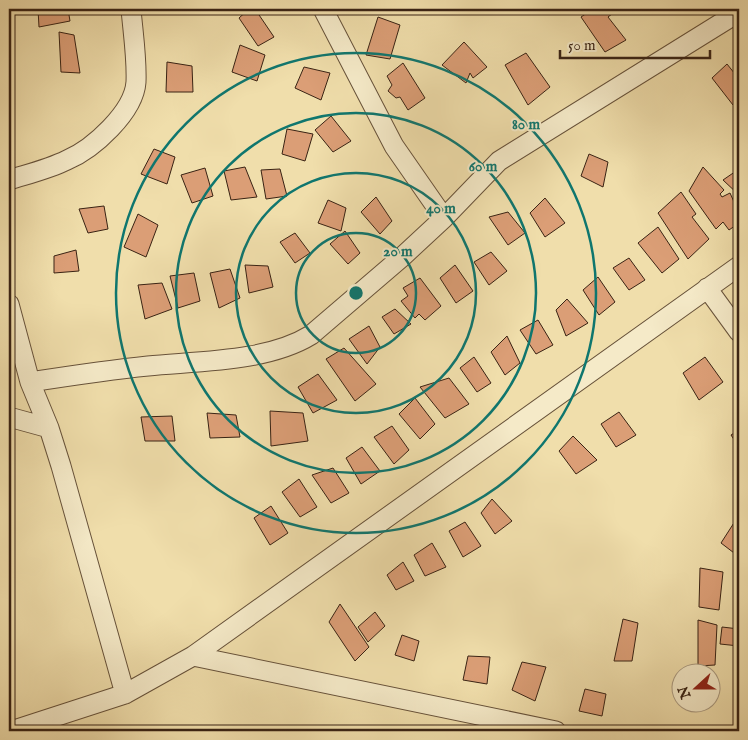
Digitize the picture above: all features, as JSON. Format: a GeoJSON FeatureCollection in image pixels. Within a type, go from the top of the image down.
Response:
{"type":"FeatureCollection","features":[{"type":"Feature","properties":{"kind":"street"},"geometry":{"type":"LineString","coordinates":[[9,180],[68,160],[93,144],[118,120],[129,103],[136,84],[131,9]]}},
{"type":"Feature","properties":{"kind":"street"},"geometry":{"type":"LineString","coordinates":[[323,9],[394,146],[444,218]]}},
{"type":"Feature","properties":{"kind":"street"},"geometry":{"type":"LineString","coordinates":[[30,382],[109,370],[256,355],[300,342],[311,335],[402,257],[444,218],[499,161],[737,14]]}},
{"type":"Feature","properties":{"kind":"street"},"geometry":{"type":"LineString","coordinates":[[11,731],[125,694],[193,656],[739,266]]}},
{"type":"Feature","properties":{"kind":"street"},"geometry":{"type":"LineString","coordinates":[[707,288],[739,332]]}},
{"type":"Feature","properties":{"kind":"street"},"geometry":{"type":"LineString","coordinates":[[9,304],[30,382],[49,428],[125,694]]}},
{"type":"Feature","properties":{"kind":"street"},"geometry":{"type":"LineString","coordinates":[[9,417],[49,428]]}},
{"type":"Feature","properties":{"kind":"street"},"geometry":{"type":"LineString","coordinates":[[193,656],[556,731]]}},
{"type":"Feature","properties":{"kind":"building"},"geometry":{"type":"Polygon","coordinates":[[[38,9],[68,9],[70,21],[39,27],[38,9]]]}},
{"type":"Feature","properties":{"kind":"building"},"geometry":{"type":"Polygon","coordinates":[[[249,9],[255,9],[274,37],[258,46],[239,18],[249,9]]]}},
{"type":"Feature","properties":{"kind":"building"},"geometry":{"type":"Polygon","coordinates":[[[593,9],[616,9],[608,17],[626,40],[605,52],[581,17],[593,9]]]}},
{"type":"Feature","properties":{"kind":"building"},"geometry":{"type":"Polygon","coordinates":[[[378,17],[400,25],[390,59],[366,55],[378,17]]]}},
{"type":"Feature","properties":{"kind":"building"},"geometry":{"type":"Polygon","coordinates":[[[59,32],[74,35],[80,73],[61,72],[59,32]]]}},
{"type":"Feature","properties":{"kind":"building"},"geometry":{"type":"Polygon","coordinates":[[[464,42],[487,67],[473,78],[470,73],[466,83],[442,65],[464,42]]]}},
{"type":"Feature","properties":{"kind":"building"},"geometry":{"type":"Polygon","coordinates":[[[240,45],[265,55],[257,81],[232,72],[240,45]]]}},
{"type":"Feature","properties":{"kind":"building"},"geometry":{"type":"Polygon","coordinates":[[[526,53],[550,87],[528,105],[505,65],[526,53]]]}},
{"type":"Feature","properties":{"kind":"building"},"geometry":{"type":"Polygon","coordinates":[[[167,62],[192,66],[193,92],[166,92],[167,62]]]}},
{"type":"Feature","properties":{"kind":"building"},"geometry":{"type":"Polygon","coordinates":[[[403,63],[425,98],[408,110],[400,97],[396,98],[388,91],[392,85],[387,76],[403,63]]]}},
{"type":"Feature","properties":{"kind":"building"},"geometry":{"type":"Polygon","coordinates":[[[727,64],[739,79],[739,99],[733,105],[712,78],[727,64]]]}},
{"type":"Feature","properties":{"kind":"building"},"geometry":{"type":"Polygon","coordinates":[[[304,67],[330,73],[321,100],[295,88],[304,67]]]}},
{"type":"Feature","properties":{"kind":"building"},"geometry":{"type":"Polygon","coordinates":[[[331,116],[351,141],[333,152],[315,130],[331,116]]]}},
{"type":"Feature","properties":{"kind":"building"},"geometry":{"type":"Polygon","coordinates":[[[287,129],[313,134],[305,161],[282,154],[287,129]]]}},
{"type":"Feature","properties":{"kind":"building"},"geometry":{"type":"Polygon","coordinates":[[[154,149],[175,157],[167,184],[141,174],[154,149]]]}},
{"type":"Feature","properties":{"kind":"building"},"geometry":{"type":"Polygon","coordinates":[[[589,154],[608,162],[603,187],[581,176],[589,154]]]}},
{"type":"Feature","properties":{"kind":"building"},"geometry":{"type":"Polygon","coordinates":[[[245,167],[257,197],[231,200],[224,171],[245,167]]]}},
{"type":"Feature","properties":{"kind":"building"},"geometry":{"type":"Polygon","coordinates":[[[703,167],[724,190],[720,194],[722,197],[730,193],[739,213],[739,223],[729,230],[723,222],[716,229],[689,191],[703,167]]]}},
{"type":"Feature","properties":{"kind":"building"},"geometry":{"type":"Polygon","coordinates":[[[205,168],[213,196],[192,203],[181,175],[205,168]]]}},
{"type":"Feature","properties":{"kind":"building"},"geometry":{"type":"Polygon","coordinates":[[[280,169],[287,196],[266,199],[261,170],[280,169]]]}},
{"type":"Feature","properties":{"kind":"building"},"geometry":{"type":"Polygon","coordinates":[[[739,169],[739,195],[723,180],[739,169]]]}},
{"type":"Feature","properties":{"kind":"building"},"geometry":{"type":"Polygon","coordinates":[[[681,192],[696,214],[692,217],[709,239],[688,259],[658,213],[681,192]]]}},
{"type":"Feature","properties":{"kind":"building"},"geometry":{"type":"Polygon","coordinates":[[[376,197],[392,221],[380,234],[361,212],[376,197]]]}},
{"type":"Feature","properties":{"kind":"building"},"geometry":{"type":"Polygon","coordinates":[[[545,198],[565,223],[545,237],[530,213],[545,198]]]}},
{"type":"Feature","properties":{"kind":"building"},"geometry":{"type":"Polygon","coordinates":[[[328,200],[346,208],[341,231],[318,223],[328,200]]]}},
{"type":"Feature","properties":{"kind":"building"},"geometry":{"type":"Polygon","coordinates":[[[104,206],[108,229],[88,233],[79,209],[104,206]]]}},
{"type":"Feature","properties":{"kind":"building"},"geometry":{"type":"Polygon","coordinates":[[[508,212],[525,233],[508,245],[489,217],[508,212]]]}},
{"type":"Feature","properties":{"kind":"building"},"geometry":{"type":"Polygon","coordinates":[[[138,214],[158,225],[146,257],[124,247],[138,214]]]}},
{"type":"Feature","properties":{"kind":"building"},"geometry":{"type":"Polygon","coordinates":[[[658,227],[679,259],[662,273],[638,243],[658,227]]]}},
{"type":"Feature","properties":{"kind":"building"},"geometry":{"type":"Polygon","coordinates":[[[345,231],[360,253],[348,264],[330,244],[345,231]]]}},
{"type":"Feature","properties":{"kind":"building"},"geometry":{"type":"Polygon","coordinates":[[[295,233],[310,253],[295,263],[280,242],[295,233]]]}},
{"type":"Feature","properties":{"kind":"building"},"geometry":{"type":"Polygon","coordinates":[[[76,250],[79,271],[54,273],[54,256],[76,250]]]}},
{"type":"Feature","properties":{"kind":"building"},"geometry":{"type":"Polygon","coordinates":[[[491,252],[507,271],[489,285],[474,262],[491,252]]]}},
{"type":"Feature","properties":{"kind":"building"},"geometry":{"type":"Polygon","coordinates":[[[629,258],[645,280],[629,290],[613,268],[629,258]]]}},
{"type":"Feature","properties":{"kind":"building"},"geometry":{"type":"Polygon","coordinates":[[[245,265],[268,266],[273,287],[249,293],[245,265]]]}},
{"type":"Feature","properties":{"kind":"building"},"geometry":{"type":"Polygon","coordinates":[[[455,265],[473,291],[456,303],[440,278],[455,265]]]}},
{"type":"Feature","properties":{"kind":"building"},"geometry":{"type":"Polygon","coordinates":[[[230,269],[240,298],[219,308],[210,273],[230,269]]]}},
{"type":"Feature","properties":{"kind":"building"},"geometry":{"type":"Polygon","coordinates":[[[194,273],[200,301],[178,308],[170,276],[194,273]]]}},
{"type":"Feature","properties":{"kind":"building"},"geometry":{"type":"Polygon","coordinates":[[[598,277],[615,302],[599,315],[583,290],[598,277]]]}},
{"type":"Feature","properties":{"kind":"building"},"geometry":{"type":"Polygon","coordinates":[[[420,278],[441,306],[425,320],[419,314],[415,318],[401,301],[408,296],[403,288],[420,278]]]}},
{"type":"Feature","properties":{"kind":"building"},"geometry":{"type":"Polygon","coordinates":[[[162,283],[172,309],[145,319],[138,285],[162,283]]]}},
{"type":"Feature","properties":{"kind":"building"},"geometry":{"type":"Polygon","coordinates":[[[567,299],[588,323],[566,336],[556,310],[567,299]]]}},
{"type":"Feature","properties":{"kind":"building"},"geometry":{"type":"Polygon","coordinates":[[[395,309],[411,324],[394,334],[382,317],[395,309]]]}},
{"type":"Feature","properties":{"kind":"building"},"geometry":{"type":"Polygon","coordinates":[[[538,320],[553,345],[536,354],[520,330],[538,320]]]}},
{"type":"Feature","properties":{"kind":"building"},"geometry":{"type":"Polygon","coordinates":[[[369,326],[380,347],[367,364],[349,339],[369,326]]]}},
{"type":"Feature","properties":{"kind":"building"},"geometry":{"type":"Polygon","coordinates":[[[507,336],[520,363],[505,375],[491,352],[507,336]]]}},
{"type":"Feature","properties":{"kind":"building"},"geometry":{"type":"Polygon","coordinates":[[[344,348],[376,384],[355,401],[326,359],[344,348]]]}},
{"type":"Feature","properties":{"kind":"building"},"geometry":{"type":"Polygon","coordinates":[[[474,357],[491,383],[477,392],[460,368],[474,357]]]}},
{"type":"Feature","properties":{"kind":"building"},"geometry":{"type":"Polygon","coordinates":[[[705,357],[723,382],[699,400],[683,373],[705,357]]]}},
{"type":"Feature","properties":{"kind":"building"},"geometry":{"type":"Polygon","coordinates":[[[318,374],[337,400],[313,413],[298,387],[318,374]]]}},
{"type":"Feature","properties":{"kind":"building"},"geometry":{"type":"Polygon","coordinates":[[[449,378],[469,404],[445,418],[420,387],[449,378]]]}},
{"type":"Feature","properties":{"kind":"building"},"geometry":{"type":"Polygon","coordinates":[[[415,398],[435,424],[420,439],[399,414],[415,398]]]}},
{"type":"Feature","properties":{"kind":"building"},"geometry":{"type":"Polygon","coordinates":[[[270,411],[303,413],[308,441],[271,446],[270,411]]]}},
{"type":"Feature","properties":{"kind":"building"},"geometry":{"type":"Polygon","coordinates":[[[619,412],[636,435],[616,447],[601,424],[619,412]]]}},
{"type":"Feature","properties":{"kind":"building"},"geometry":{"type":"Polygon","coordinates":[[[207,413],[236,415],[240,437],[210,438],[207,413]]]}},
{"type":"Feature","properties":{"kind":"building"},"geometry":{"type":"Polygon","coordinates":[[[172,416],[175,441],[145,441],[141,417],[172,416]]]}},
{"type":"Feature","properties":{"kind":"building"},"geometry":{"type":"Polygon","coordinates":[[[392,426],[409,450],[394,464],[374,437],[392,426]]]}},
{"type":"Feature","properties":{"kind":"building"},"geometry":{"type":"Polygon","coordinates":[[[739,430],[739,447],[731,435],[739,430]]]}},
{"type":"Feature","properties":{"kind":"building"},"geometry":{"type":"Polygon","coordinates":[[[573,436],[597,460],[576,474],[559,451],[573,436]]]}},
{"type":"Feature","properties":{"kind":"building"},"geometry":{"type":"Polygon","coordinates":[[[362,447],[380,471],[361,484],[346,458],[362,447]]]}},
{"type":"Feature","properties":{"kind":"building"},"geometry":{"type":"Polygon","coordinates":[[[333,468],[349,493],[331,503],[312,475],[333,468]]]}},
{"type":"Feature","properties":{"kind":"building"},"geometry":{"type":"Polygon","coordinates":[[[299,479],[317,507],[300,517],[282,492],[299,479]]]}},
{"type":"Feature","properties":{"kind":"building"},"geometry":{"type":"Polygon","coordinates":[[[492,499],[512,521],[495,534],[481,513],[492,499]]]}},
{"type":"Feature","properties":{"kind":"building"},"geometry":{"type":"Polygon","coordinates":[[[271,506],[288,533],[270,545],[254,518],[271,506]]]}},
{"type":"Feature","properties":{"kind":"building"},"geometry":{"type":"Polygon","coordinates":[[[739,515],[739,554],[738,556],[721,543],[739,515]]]}},
{"type":"Feature","properties":{"kind":"building"},"geometry":{"type":"Polygon","coordinates":[[[465,522],[481,546],[463,557],[449,531],[465,522]]]}},
{"type":"Feature","properties":{"kind":"building"},"geometry":{"type":"Polygon","coordinates":[[[432,543],[446,567],[425,576],[414,555],[432,543]]]}},
{"type":"Feature","properties":{"kind":"building"},"geometry":{"type":"Polygon","coordinates":[[[403,562],[414,581],[396,590],[387,575],[403,562]]]}},
{"type":"Feature","properties":{"kind":"building"},"geometry":{"type":"Polygon","coordinates":[[[700,568],[723,572],[719,610],[699,607],[700,568]]]}},
{"type":"Feature","properties":{"kind":"building"},"geometry":{"type":"Polygon","coordinates":[[[340,604],[369,647],[355,661],[329,622],[340,604]]]}},
{"type":"Feature","properties":{"kind":"building"},"geometry":{"type":"Polygon","coordinates":[[[375,612],[385,626],[368,642],[358,627],[375,612]]]}},
{"type":"Feature","properties":{"kind":"building"},"geometry":{"type":"Polygon","coordinates":[[[623,619],[638,623],[632,661],[614,661],[623,619]]]}},
{"type":"Feature","properties":{"kind":"building"},"geometry":{"type":"Polygon","coordinates":[[[698,620],[717,625],[715,662],[698,662],[698,620]]]}},
{"type":"Feature","properties":{"kind":"building"},"geometry":{"type":"Polygon","coordinates":[[[722,627],[739,629],[739,646],[720,644],[722,627]]]}},
{"type":"Feature","properties":{"kind":"building"},"geometry":{"type":"Polygon","coordinates":[[[402,635],[419,641],[414,661],[395,655],[402,635]]]}},
{"type":"Feature","properties":{"kind":"building"},"geometry":{"type":"Polygon","coordinates":[[[468,656],[490,657],[487,684],[463,680],[468,656]]]}},
{"type":"Feature","properties":{"kind":"building"},"geometry":{"type":"Polygon","coordinates":[[[522,662],[546,667],[535,701],[512,690],[522,662]]]}},
{"type":"Feature","properties":{"kind":"building"},"geometry":{"type":"Polygon","coordinates":[[[585,689],[606,694],[602,716],[579,711],[585,689]]]}}]}
